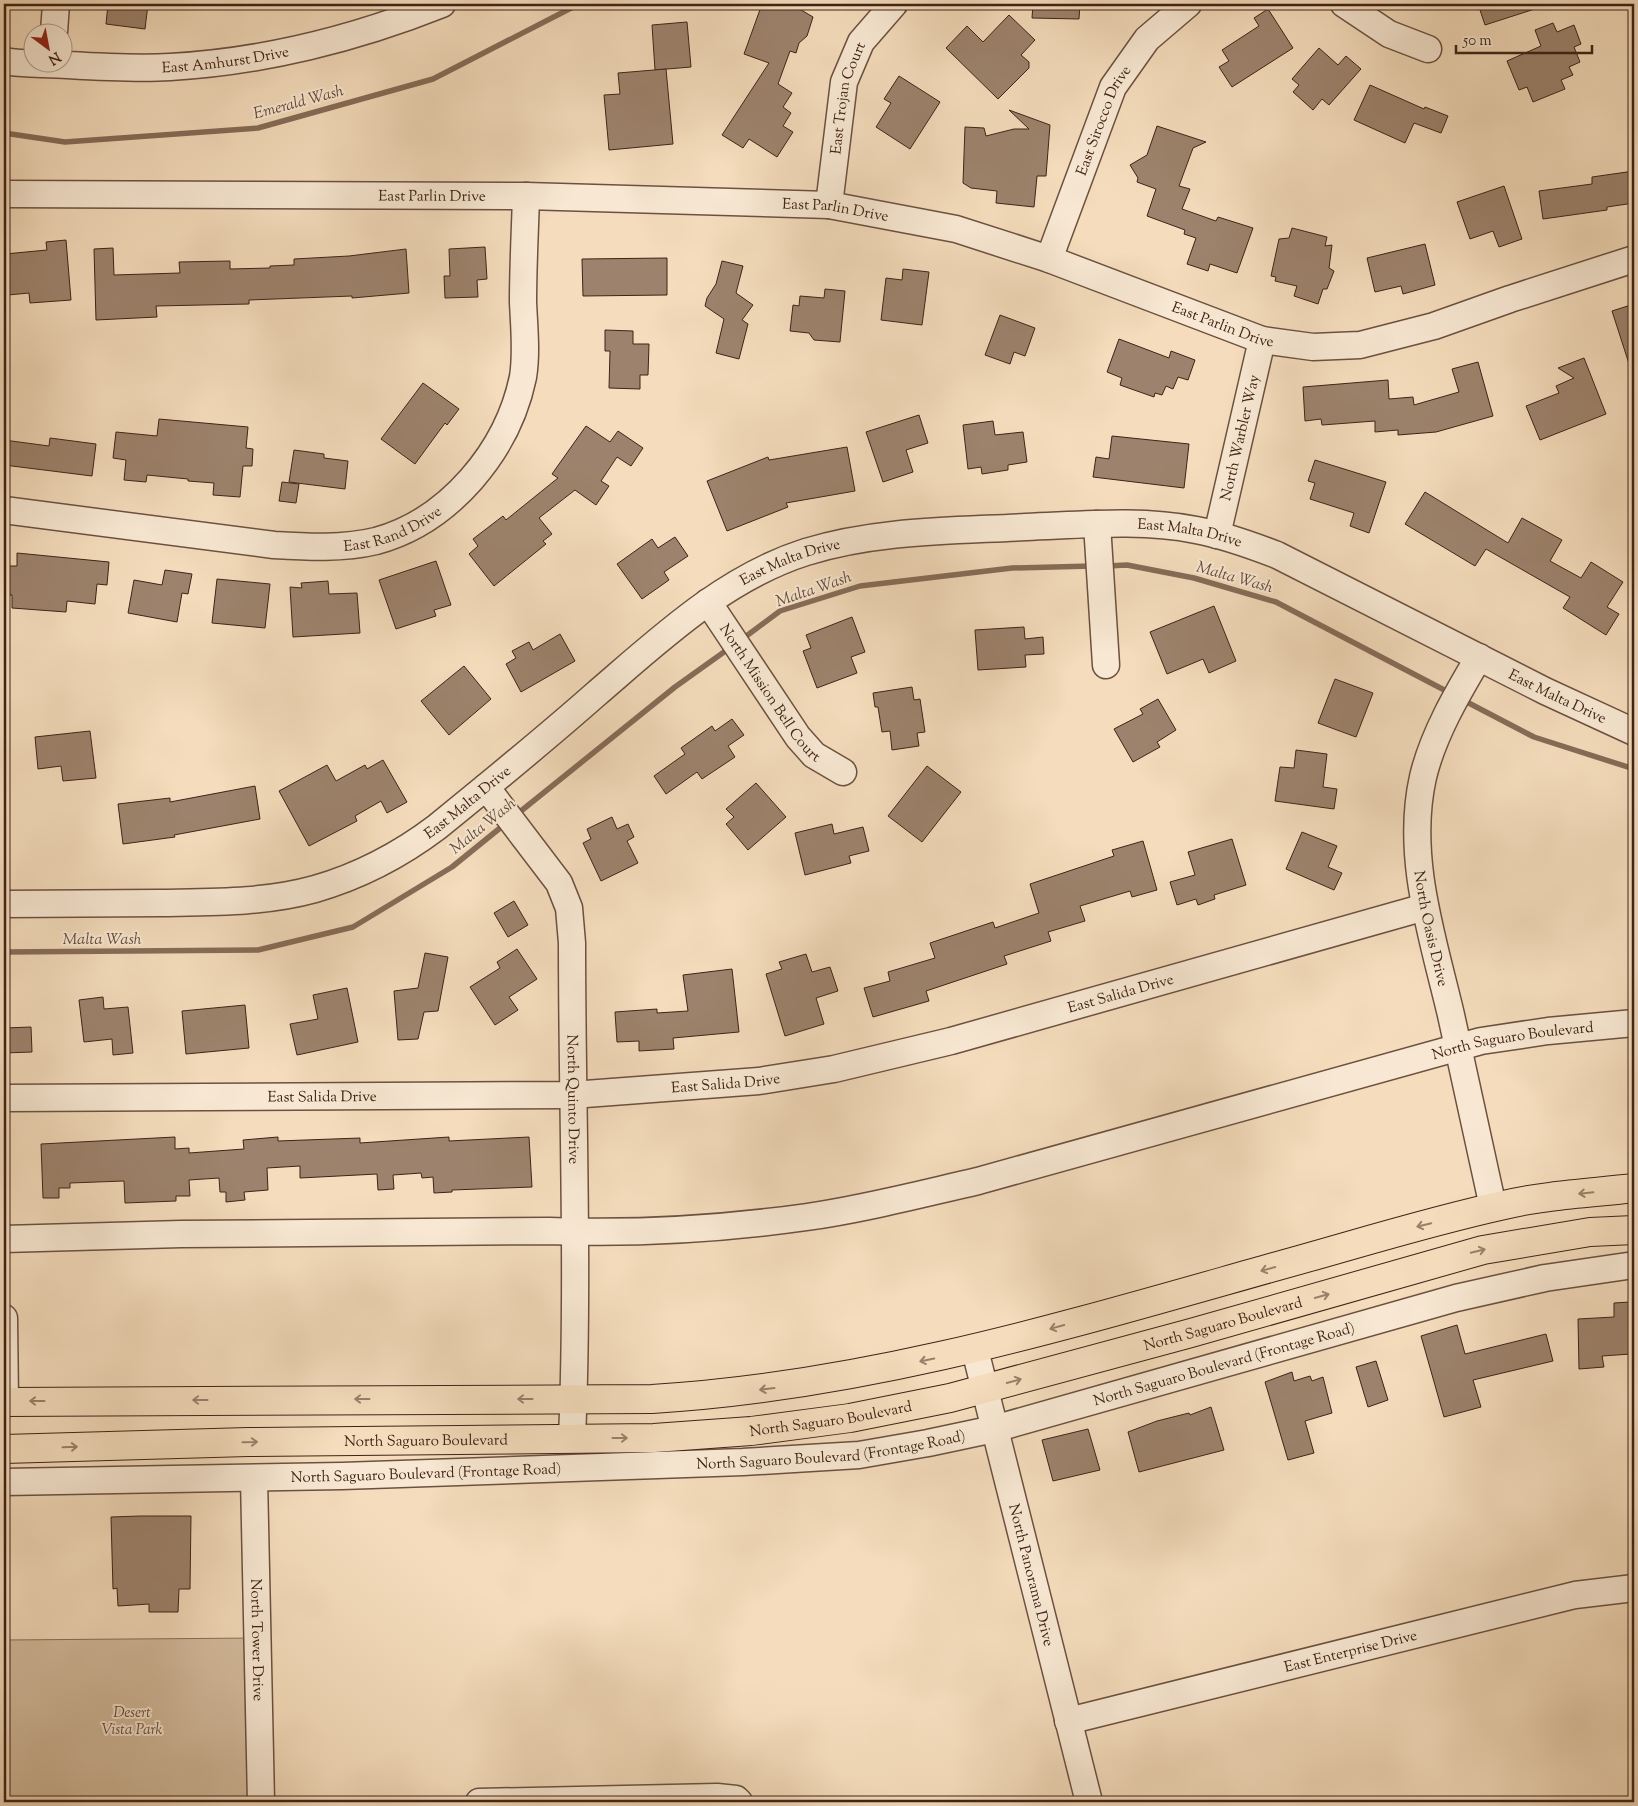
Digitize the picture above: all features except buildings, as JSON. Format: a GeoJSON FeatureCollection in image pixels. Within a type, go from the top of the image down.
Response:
{"type":"FeatureCollection","features":[{"type":"Feature","properties":{"kind":"main road"},"geometry":{"type":"LineString","coordinates":[[5,1402],[671,1398],[772,1388],[875,1371],[975,1350],[1402,1230],[1493,1207],[1564,1195],[1634,1188]]}},
{"type":"Feature","properties":{"kind":"main road","name":"North Saguaro Boulevard"},"geometry":{"type":"LineString","coordinates":[[4,1449],[248,1442],[654,1438],[751,1431],[850,1418],[950,1398],[1483,1250],[1590,1232],[1634,1230]]}},
{"type":"Feature","properties":{"kind":"street"},"geometry":{"type":"LineString","coordinates":[[55,22],[56,4]]}},
{"type":"Feature","properties":{"kind":"street","name":"East Amhurst Drive"},"geometry":{"type":"LineString","coordinates":[[72,64],[172,67],[226,61],[283,51],[365,30],[442,4]]}},
{"type":"Feature","properties":{"kind":"street","name":"East Trojan Court"},"geometry":{"type":"LineString","coordinates":[[829,205],[844,82],[850,62],[861,42],[894,4]]}},
{"type":"Feature","properties":{"kind":"street","name":"East Sirocco Drive"},"geometry":{"type":"LineString","coordinates":[[1049,258],[1113,87],[1147,39],[1188,4]]}},
{"type":"Feature","properties":{"kind":"street"},"geometry":{"type":"LineString","coordinates":[[1344,4],[1389,34],[1428,49]]}},
{"type":"Feature","properties":{"kind":"street","name":"East Amhurst Drive"},"geometry":{"type":"LineString","coordinates":[[4,61],[22,62]]}},
{"type":"Feature","properties":{"kind":"street","name":"East Parlin Drive"},"geometry":{"type":"LineString","coordinates":[[4,194],[526,196],[829,205],[956,229],[1049,258],[1262,340],[1313,347],[1360,345],[1434,326],[1634,259]]}},
{"type":"Feature","properties":{"kind":"street","name":"East Rand Drive"},"geometry":{"type":"LineString","coordinates":[[4,510],[308,547],[345,546],[376,540],[411,527],[447,502],[473,478],[497,447],[512,415],[523,376],[526,196]]}},
{"type":"Feature","properties":{"kind":"street","name":"North Warbler Way"},"geometry":{"type":"LineString","coordinates":[[1217,535],[1262,340]]}},
{"type":"Feature","properties":{"kind":"street"},"geometry":{"type":"LineString","coordinates":[[1097,524],[1106,664]]}},
{"type":"Feature","properties":{"kind":"street","name":"East Malta Drive"},"geometry":{"type":"LineString","coordinates":[[4,904],[210,902],[271,897],[314,889],[379,864],[409,848],[486,787],[640,655],[708,602],[772,566],[805,553],[852,541],[899,534],[1097,524],[1144,524],[1195,530],[1217,535],[1277,554],[1479,658],[1634,732]]}},
{"type":"Feature","properties":{"kind":"street","name":"North Mission Bell Court"},"geometry":{"type":"LineString","coordinates":[[708,602],[798,737],[814,755],[843,772]]}},
{"type":"Feature","properties":{"kind":"street","name":"North Oasis Drive"},"geometry":{"type":"LineString","coordinates":[[1479,658],[1462,686],[1435,742],[1424,776],[1416,833],[1417,854],[1425,907],[1493,1207]]}},
{"type":"Feature","properties":{"kind":"street","name":"North Quinto Drive"},"geometry":{"type":"LineString","coordinates":[[486,787],[559,883],[568,908],[572,944],[574,1232],[572,1438]]}},
{"type":"Feature","properties":{"kind":"street","name":"East Salida Drive"},"geometry":{"type":"LineString","coordinates":[[4,1098],[572,1095],[759,1081],[834,1069],[951,1041],[1425,907]]}},
{"type":"Feature","properties":{"kind":"street","name":"North Saguaro Boulevard"},"geometry":{"type":"LineString","coordinates":[[4,1239],[181,1234],[574,1232],[703,1228],[806,1217],[900,1200],[978,1180],[1481,1040],[1548,1031],[1634,1023]]}},
{"type":"Feature","properties":{"kind":"street","name":"North Saguaro Boulevard (Frontage Road)"},"geometry":{"type":"LineString","coordinates":[[4,1482],[254,1478],[733,1463],[860,1455],[928,1444],[994,1429],[1456,1298],[1544,1278],[1634,1265]]}},
{"type":"Feature","properties":{"kind":"street"},"geometry":{"type":"LineString","coordinates":[[4,1318],[5,1402]]}},
{"type":"Feature","properties":{"kind":"street","name":"North Panorama Drive"},"geometry":{"type":"LineString","coordinates":[[975,1350],[1090,1802]]}},
{"type":"Feature","properties":{"kind":"street","name":"North Tower Drive"},"geometry":{"type":"LineString","coordinates":[[254,1478],[261,1802]]}},
{"type":"Feature","properties":{"kind":"street","name":"East Enterprise Drive"},"geometry":{"type":"LineString","coordinates":[[1068,1721],[1575,1595],[1634,1588]]}},
{"type":"Feature","properties":{"kind":"street"},"geometry":{"type":"LineString","coordinates":[[479,1802],[708,1797],[738,1801]]}},
{"type":"Feature","properties":{"kind":"green space","name":"Desert Vista Park"},"geometry":{"type":"Polygon","coordinates":[[[257,1638],[261,1802],[4,1802],[4,1640],[257,1638]]]}},
{"type":"Feature","properties":{"kind":"waterway","name":"Emerald Wash"},"geometry":{"type":"LineString","coordinates":[[4,133],[65,142],[258,128],[433,79],[579,4]]}},
{"type":"Feature","properties":{"kind":"waterway","name":"Malta Wash"},"geometry":{"type":"LineString","coordinates":[[1107,566],[1127,565],[1194,578],[1276,602],[1450,693]]}},
{"type":"Feature","properties":{"kind":"waterway","name":"Malta Wash"},"geometry":{"type":"LineString","coordinates":[[741,640],[780,611],[860,586],[1012,568],[1092,566]]}},
{"type":"Feature","properties":{"kind":"waterway","name":"Malta Wash"},"geometry":{"type":"LineString","coordinates":[[516,815],[675,687],[731,647]]}},
{"type":"Feature","properties":{"kind":"waterway","name":"Malta Wash"},"geometry":{"type":"LineString","coordinates":[[1463,700],[1534,737],[1634,769]]}},
{"type":"Feature","properties":{"kind":"waterway","name":"Malta Wash"},"geometry":{"type":"LineString","coordinates":[[4,952],[258,950],[353,927],[452,867],[505,824]]}}]}
